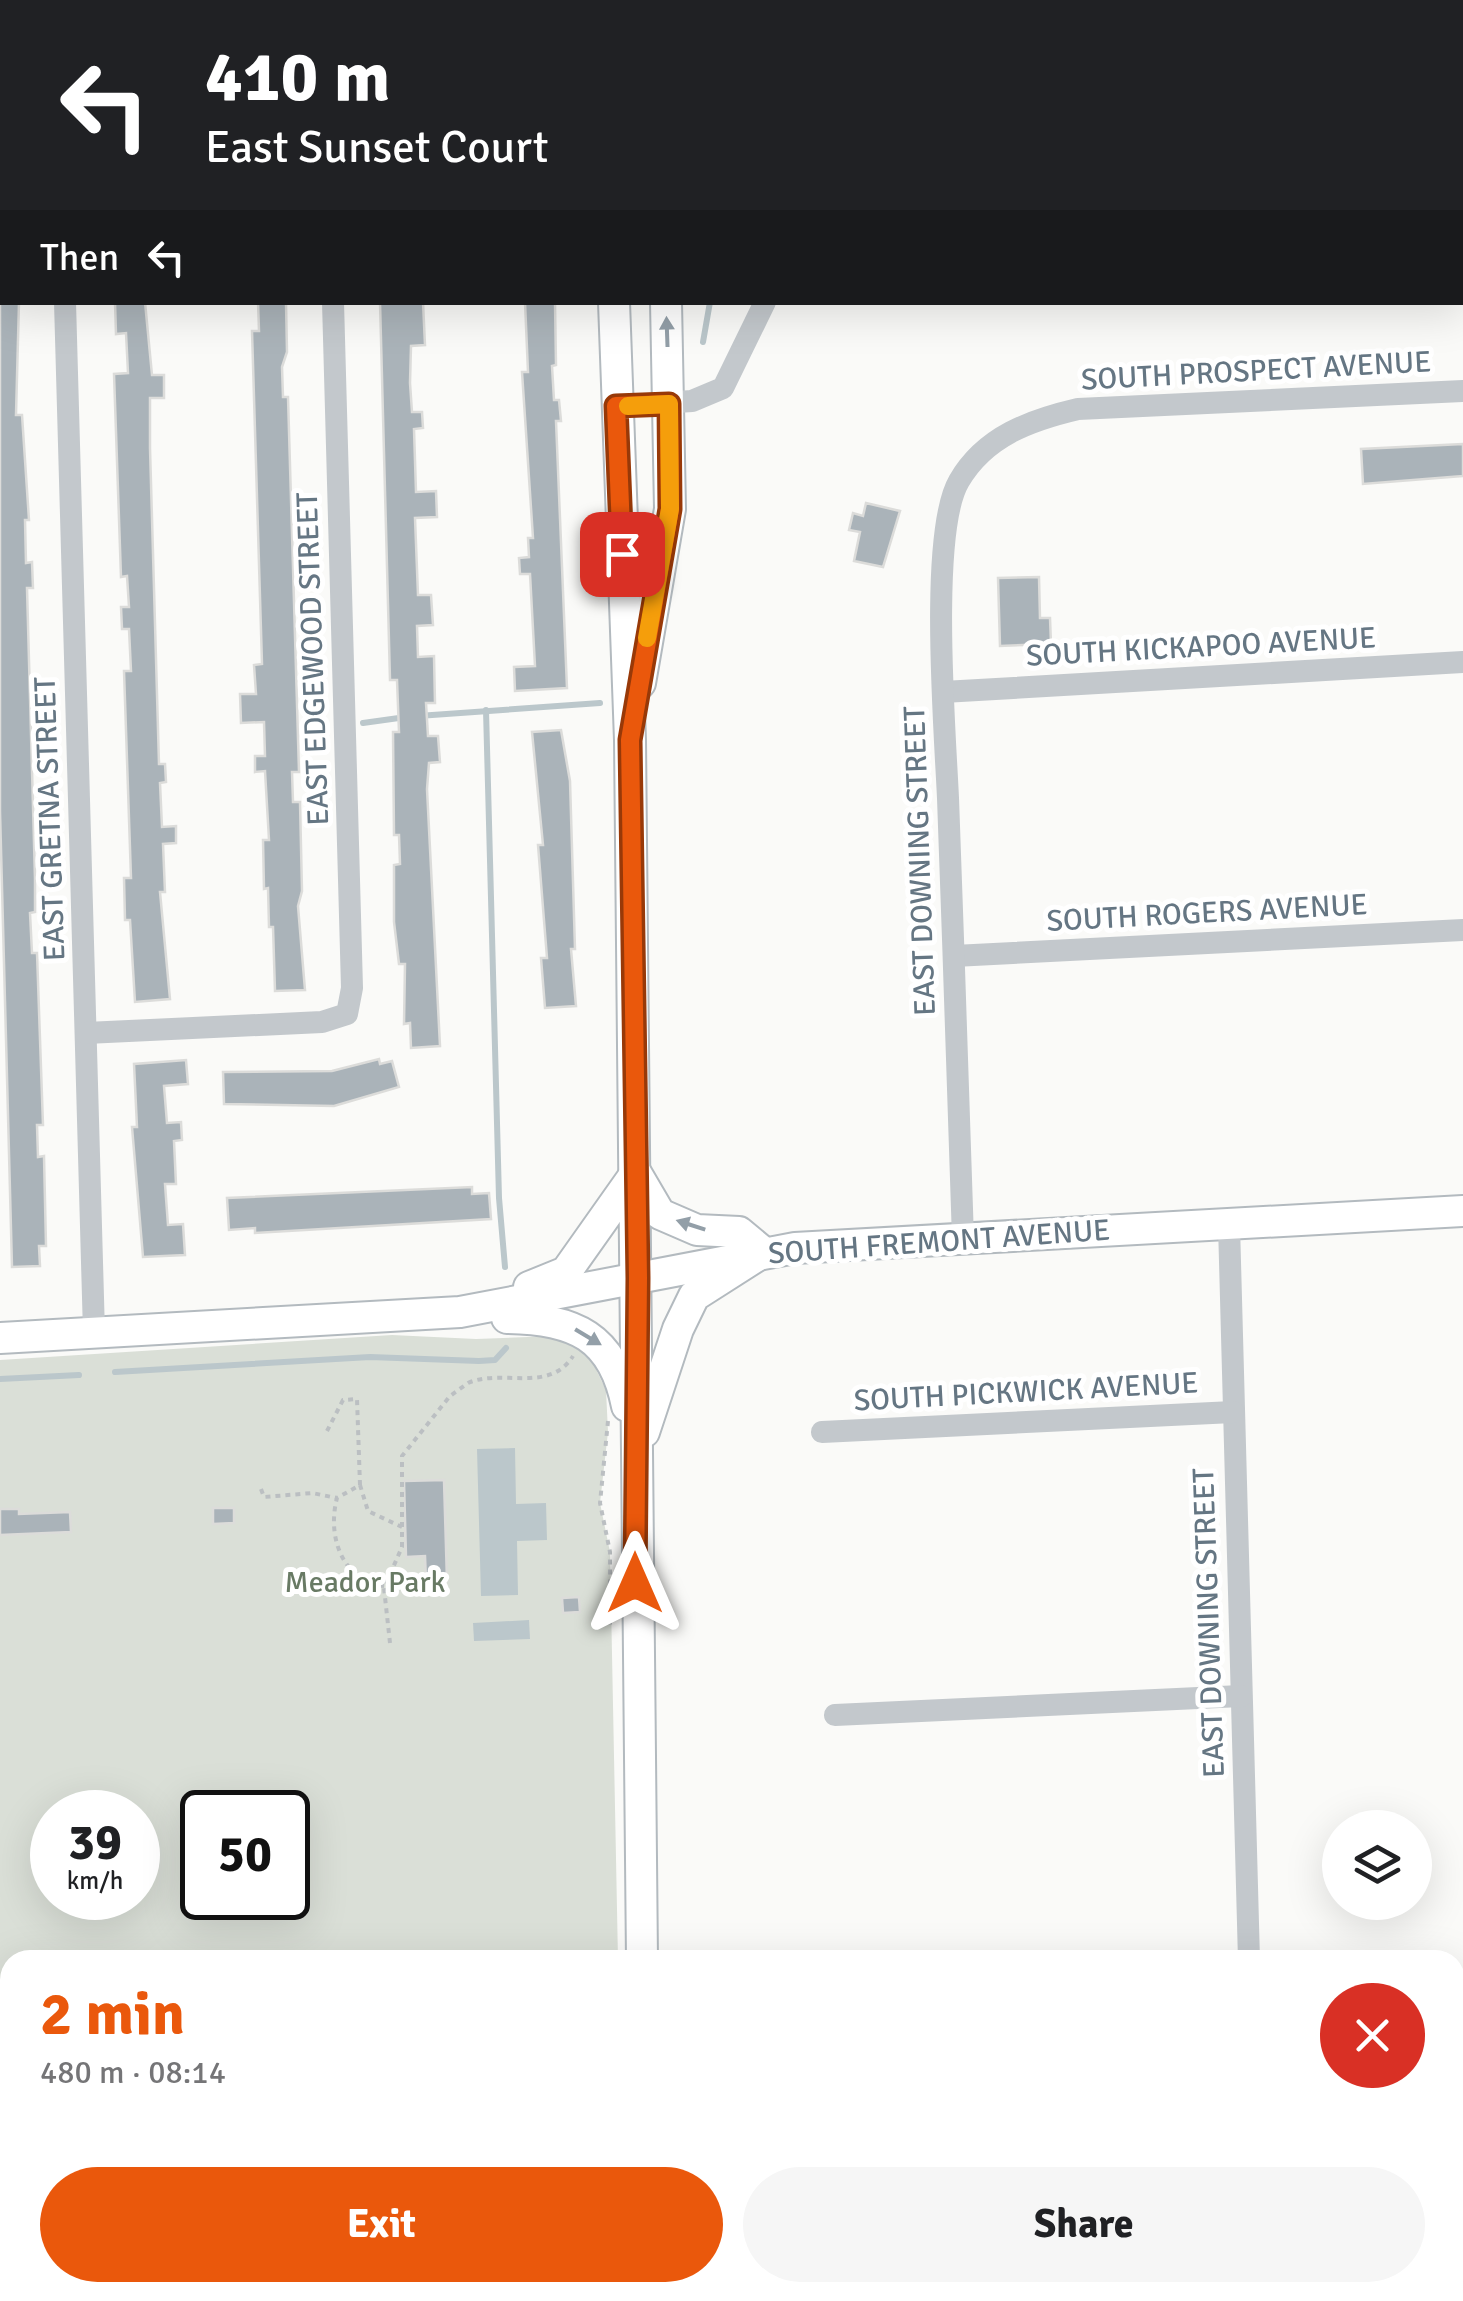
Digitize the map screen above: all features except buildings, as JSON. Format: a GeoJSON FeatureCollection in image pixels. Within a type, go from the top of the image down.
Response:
{"type":"FeatureCollection","features":[{"type":"Feature","properties":{"kind":"main road"},"geometry":{"type":"LineString","coordinates":[[614,305],[630,740],[642,1950]]}},
{"type":"Feature","properties":{"kind":"main road"},"geometry":{"type":"LineString","coordinates":[[630,740],[670,509],[666,305]]}},
{"type":"Feature","properties":{"kind":"main road"},"geometry":{"type":"LineString","coordinates":[[636,1173],[660,1214],[697,1230],[738,1232],[763,1252],[694,1296],[678,1329],[636,1454]]}},
{"type":"Feature","properties":{"kind":"main road"},"geometry":{"type":"LineString","coordinates":[[460,1312],[566,1272],[636,1173]]}},
{"type":"Feature","properties":{"kind":"main road","name":"SOUTH FREMONT AVENUE"},"geometry":{"type":"LineString","coordinates":[[0,1338],[460,1312],[763,1252],[1463,1212]]}},
{"type":"Feature","properties":{"kind":"main road"},"geometry":{"type":"LineString","coordinates":[[460,1312],[483,1318],[544,1319],[572,1328],[603,1346],[620,1374],[636,1454]]}},
{"type":"Feature","properties":{"kind":"street","name":"EAST GRETNA STREET"},"geometry":{"type":"LineString","coordinates":[[65,305],[94,1333]]}},
{"type":"Feature","properties":{"kind":"street","name":"EAST EDGEWOOD STREET"},"geometry":{"type":"LineString","coordinates":[[86,1033],[322,1022],[347,1014],[352,988],[334,305]]}},
{"type":"Feature","properties":{"kind":"street"},"geometry":{"type":"LineString","coordinates":[[616,406],[669,404],[708,397],[723,388],[764,305]]}},
{"type":"Feature","properties":{"kind":"street","name":"SOUTH PROSPECT AVENUE"},"geometry":{"type":"LineString","coordinates":[[958,482],[994,440],[1034,420],[1078,409],[1463,391]]}},
{"type":"Feature","properties":{"kind":"street","name":"EAST DOWNING STREET"},"geometry":{"type":"LineString","coordinates":[[958,482],[943,540],[944,692],[963,1239]]}},
{"type":"Feature","properties":{"kind":"street","name":"SOUTH KICKAPOO AVENUE"},"geometry":{"type":"LineString","coordinates":[[944,692],[1463,662]]}},
{"type":"Feature","properties":{"kind":"street","name":"SOUTH ROGERS AVENUE"},"geometry":{"type":"LineString","coordinates":[[954,956],[1463,930]]}},
{"type":"Feature","properties":{"kind":"street","name":"EAST DOWNING STREET"},"geometry":{"type":"LineString","coordinates":[[1229,1225],[1250,1950]]}},
{"type":"Feature","properties":{"kind":"street","name":"SOUTH PICKWICK AVENUE"},"geometry":{"type":"LineString","coordinates":[[822,1432],[1234,1412]]}},
{"type":"Feature","properties":{"kind":"street"},"geometry":{"type":"LineString","coordinates":[[835,1715],[1240,1696]]}},
{"type":"Feature","properties":{"kind":"path"},"geometry":{"type":"LineString","coordinates":[[390,1642],[384,1588],[402,1547],[402,1456],[450,1396],[478,1379],[558,1373],[578,1347]]}},
{"type":"Feature","properties":{"kind":"path"},"geometry":{"type":"LineString","coordinates":[[327,1431],[342,1400],[357,1399],[360,1484],[368,1511],[402,1526]]}},
{"type":"Feature","properties":{"kind":"path"},"geometry":{"type":"LineString","coordinates":[[608,1412],[600,1503],[610,1552],[610,1628]]}},
{"type":"Feature","properties":{"kind":"path"},"geometry":{"type":"LineString","coordinates":[[261,1489],[264,1498],[312,1493],[337,1498],[360,1484]]}},
{"type":"Feature","properties":{"kind":"path"},"geometry":{"type":"LineString","coordinates":[[337,1498],[334,1525],[347,1566],[366,1584],[400,1586]]}},
{"type":"Feature","properties":{"kind":"green space","name":"Meador Park"},"geometry":{"type":"Polygon","coordinates":[[[392,1335],[476,1339],[555,1336],[590,1357],[606,1390],[608,1432],[600,1503],[610,1552],[618,1950],[0,1950],[0,1360],[392,1335]]]}},
{"type":"Feature","properties":{"kind":"shaded area"},"geometry":{"type":"Polygon","coordinates":[[[515,1448],[516,1504],[546,1503],[547,1540],[517,1541],[518,1595],[481,1596],[477,1449],[515,1448]]]}},
{"type":"Feature","properties":{"kind":"shaded area"},"geometry":{"type":"Polygon","coordinates":[[[529,1620],[530,1639],[474,1641],[473,1623],[529,1620]]]}},
{"type":"Feature","properties":{"kind":"waterway"},"geometry":{"type":"LineString","coordinates":[[703,342],[709,305]]}},
{"type":"Feature","properties":{"kind":"waterway"},"geometry":{"type":"LineString","coordinates":[[418,716],[600,703]]}},
{"type":"Feature","properties":{"kind":"waterway"},"geometry":{"type":"LineString","coordinates":[[486,710],[499,1198],[505,1267]]}},
{"type":"Feature","properties":{"kind":"waterway"},"geometry":{"type":"LineString","coordinates":[[363,723],[406,717]]}},
{"type":"Feature","properties":{"kind":"waterway"},"geometry":{"type":"LineString","coordinates":[[115,1372],[370,1357],[479,1361],[495,1360],[506,1348]]}},
{"type":"Feature","properties":{"kind":"waterway"},"geometry":{"type":"LineString","coordinates":[[0,1379],[79,1375]]}},
{"type":"Feature","properties":{"kind":"slow traffic"},"geometry":{"type":"LineString","coordinates":[[628,406],[669,404],[670,509],[647,638]]}},
{"type":"Feature","properties":{"kind":"route"},"geometry":{"type":"LineString","coordinates":[[622,554],[616,406],[669,404],[670,509],[630,740],[638,1278],[635,1583]]}}]}
